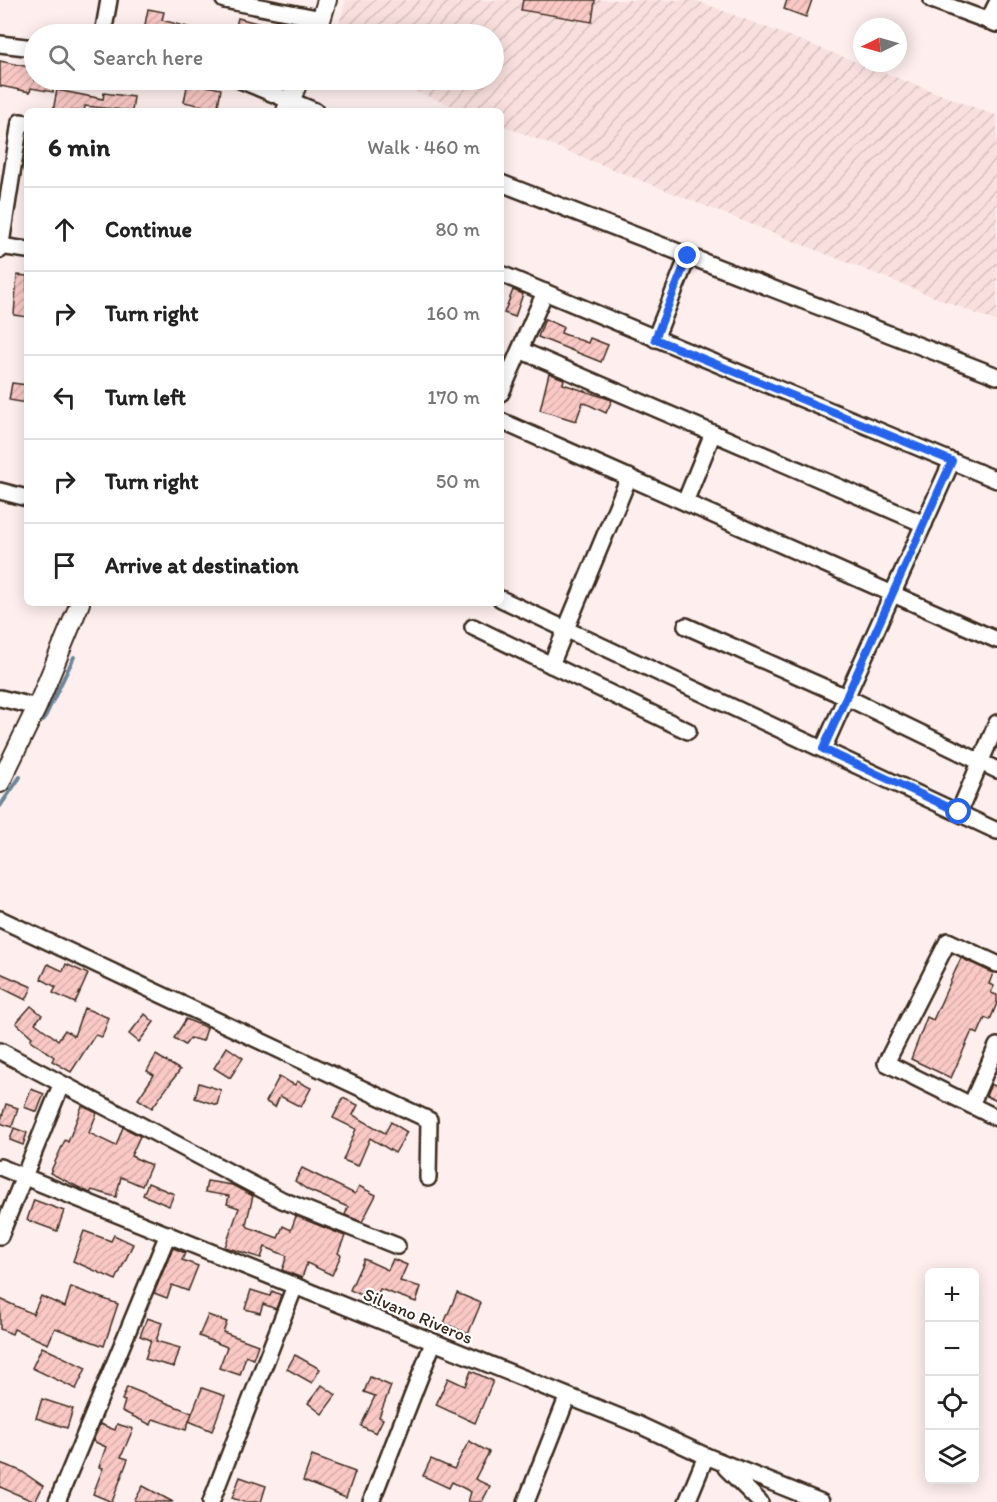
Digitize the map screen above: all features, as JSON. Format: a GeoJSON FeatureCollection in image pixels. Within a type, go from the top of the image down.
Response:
{"type":"FeatureCollection","features":[{"type":"Feature","properties":{"kind":"main road"},"geometry":{"type":"LineString","coordinates":[[320,24],[327,0]]}},
{"type":"Feature","properties":{"kind":"main road"},"geometry":{"type":"LineString","coordinates":[[288,106],[295,90]]}},
{"type":"Feature","properties":{"kind":"main road"},"geometry":{"type":"LineString","coordinates":[[0,783],[37,707],[79,606]]}},
{"type":"Feature","properties":{"kind":"street"},"geometry":{"type":"LineString","coordinates":[[105,24],[109,0]]}},
{"type":"Feature","properties":{"kind":"street"},"geometry":{"type":"LineString","coordinates":[[225,0],[309,24]]}},
{"type":"Feature","properties":{"kind":"street"},"geometry":{"type":"LineString","coordinates":[[932,0],[993,23],[997,3]]}},
{"type":"Feature","properties":{"kind":"street"},"geometry":{"type":"LineString","coordinates":[[0,44],[24,47]]}},
{"type":"Feature","properties":{"kind":"street"},"geometry":{"type":"LineString","coordinates":[[258,90],[288,106]]}},
{"type":"Feature","properties":{"kind":"street"},"geometry":{"type":"LineString","coordinates":[[24,123],[0,247],[24,250]]}},
{"type":"Feature","properties":{"kind":"street"},"geometry":{"type":"LineString","coordinates":[[504,184],[997,376]]}},
{"type":"Feature","properties":{"kind":"street"},"geometry":{"type":"LineString","coordinates":[[655,339],[688,256]]}},
{"type":"Feature","properties":{"kind":"street"},"geometry":{"type":"LineString","coordinates":[[504,275],[997,480]]}},
{"type":"Feature","properties":{"kind":"street"},"geometry":{"type":"LineString","coordinates":[[504,386],[545,292]]}},
{"type":"Feature","properties":{"kind":"street"},"geometry":{"type":"LineString","coordinates":[[520,350],[924,524]]}},
{"type":"Feature","properties":{"kind":"street"},"geometry":{"type":"LineString","coordinates":[[504,422],[997,640]]}},
{"type":"Feature","properties":{"kind":"street"},"geometry":{"type":"LineString","coordinates":[[685,502],[713,433]]}},
{"type":"Feature","properties":{"kind":"street"},"geometry":{"type":"LineString","coordinates":[[823,749],[952,461]]}},
{"type":"Feature","properties":{"kind":"street"},"geometry":{"type":"LineString","coordinates":[[550,665],[629,477]]}},
{"type":"Feature","properties":{"kind":"street"},"geometry":{"type":"LineString","coordinates":[[0,491],[24,497]]}},
{"type":"Feature","properties":{"kind":"street"},"geometry":{"type":"LineString","coordinates":[[504,600],[997,831]]}},
{"type":"Feature","properties":{"kind":"street"},"geometry":{"type":"LineString","coordinates":[[686,626],[846,697],[997,770]]}},
{"type":"Feature","properties":{"kind":"street"},"geometry":{"type":"LineString","coordinates":[[473,627],[688,731]]}},
{"type":"Feature","properties":{"kind":"street"},"geometry":{"type":"LineString","coordinates":[[0,698],[37,707]]}},
{"type":"Feature","properties":{"kind":"street"},"geometry":{"type":"LineString","coordinates":[[959,812],[997,723]]}},
{"type":"Feature","properties":{"kind":"street"},"geometry":{"type":"LineString","coordinates":[[0,919],[429,1120],[428,1178]]}},
{"type":"Feature","properties":{"kind":"street"},"geometry":{"type":"LineString","coordinates":[[997,964],[948,940],[886,1063],[997,1118]]}},
{"type":"Feature","properties":{"kind":"street"},"geometry":{"type":"LineString","coordinates":[[971,1105],[997,1046]]}},
{"type":"Feature","properties":{"kind":"street"},"geometry":{"type":"LineString","coordinates":[[0,1051],[282,1200],[397,1246]]}},
{"type":"Feature","properties":{"kind":"street"},"geometry":{"type":"LineString","coordinates":[[0,1236],[61,1085]]}},
{"type":"Feature","properties":{"kind":"street","name":"Silvano Riveros"},"geometry":{"type":"LineString","coordinates":[[0,1167],[567,1398],[637,1424],[714,1459],[821,1502]]}},
{"type":"Feature","properties":{"kind":"street"},"geometry":{"type":"LineString","coordinates":[[57,1502],[168,1234]]}},
{"type":"Feature","properties":{"kind":"street"},"geometry":{"type":"LineString","coordinates":[[211,1502],[295,1286]]}},
{"type":"Feature","properties":{"kind":"street"},"geometry":{"type":"LineString","coordinates":[[371,1502],[433,1343]]}},
{"type":"Feature","properties":{"kind":"street"},"geometry":{"type":"LineString","coordinates":[[526,1502],[567,1398]]}},
{"type":"Feature","properties":{"kind":"street"},"geometry":{"type":"LineString","coordinates":[[687,1502],[714,1459],[760,1502]]}},
{"type":"Feature","properties":{"kind":"shaded area"},"geometry":{"type":"Polygon","coordinates":[[[346,0],[695,0],[853,61],[853,72],[882,72],[997,116],[997,322],[504,126],[504,108],[457,108],[411,90],[504,90],[504,24],[339,24],[346,0]]]}},
{"type":"Feature","properties":{"kind":"building"},"geometry":{"type":"Polygon","coordinates":[[[523,0],[595,0],[592,22],[521,10],[523,0]]]}},
{"type":"Feature","properties":{"kind":"building"},"geometry":{"type":"Polygon","coordinates":[[[787,0],[812,0],[806,17],[784,9],[787,0]]]}},
{"type":"Feature","properties":{"kind":"building"},"geometry":{"type":"Polygon","coordinates":[[[148,9],[164,12],[162,20],[177,24],[145,24],[148,9]]]}},
{"type":"Feature","properties":{"kind":"building"},"geometry":{"type":"Polygon","coordinates":[[[238,18],[261,24],[236,24],[238,18]]]}},
{"type":"Feature","properties":{"kind":"building"},"geometry":{"type":"Polygon","coordinates":[[[276,20],[294,24],[275,24],[276,20]]]}},
{"type":"Feature","properties":{"kind":"building"},"geometry":{"type":"Polygon","coordinates":[[[0,61],[24,66],[24,90],[30,90],[30,92],[0,86],[0,61]]]}},
{"type":"Feature","properties":{"kind":"building"},"geometry":{"type":"Polygon","coordinates":[[[57,90],[103,99],[104,93],[134,97],[132,108],[85,106],[85,108],[54,108],[57,90]]]}},
{"type":"Feature","properties":{"kind":"building"},"geometry":{"type":"Polygon","coordinates":[[[186,90],[221,90],[218,108],[203,108],[203,106],[184,102],[186,90]]]}},
{"type":"Feature","properties":{"kind":"building"},"geometry":{"type":"Polygon","coordinates":[[[17,275],[24,276],[24,317],[14,315],[17,275]]]}},
{"type":"Feature","properties":{"kind":"building"},"geometry":{"type":"Polygon","coordinates":[[[513,290],[523,294],[515,317],[504,313],[513,290]]]}},
{"type":"Feature","properties":{"kind":"building"},"geometry":{"type":"Polygon","coordinates":[[[545,319],[563,327],[561,333],[588,343],[590,338],[608,345],[601,362],[538,337],[545,319]]]}},
{"type":"Feature","properties":{"kind":"building"},"geometry":{"type":"Polygon","coordinates":[[[549,373],[564,379],[563,384],[612,400],[606,413],[583,402],[576,421],[540,410],[549,373]]]}},
{"type":"Feature","properties":{"kind":"building"},"geometry":{"type":"Polygon","coordinates":[[[12,383],[24,385],[24,402],[9,400],[12,383]]]}},
{"type":"Feature","properties":{"kind":"building"},"geometry":{"type":"Polygon","coordinates":[[[961,958],[993,973],[989,984],[994,986],[991,993],[997,995],[997,1003],[990,1020],[985,1018],[978,1034],[972,1031],[951,1078],[911,1059],[927,1017],[933,1020],[961,958]]]}},
{"type":"Feature","properties":{"kind":"building"},"geometry":{"type":"Polygon","coordinates":[[[48,964],[63,971],[66,964],[88,974],[75,1003],[53,993],[56,987],[41,979],[48,964]]]}},
{"type":"Feature","properties":{"kind":"building"},"geometry":{"type":"Polygon","coordinates":[[[0,973],[32,987],[26,1000],[0,987],[0,973]]]}},
{"type":"Feature","properties":{"kind":"building"},"geometry":{"type":"Polygon","coordinates":[[[31,1006],[42,1015],[35,1023],[58,1040],[65,1030],[74,1036],[84,1008],[109,1018],[102,1037],[95,1035],[71,1072],[52,1061],[54,1057],[30,1040],[32,1037],[16,1023],[31,1006]]]}},
{"type":"Feature","properties":{"kind":"building"},"geometry":{"type":"Polygon","coordinates":[[[145,1014],[154,1022],[139,1042],[129,1034],[145,1014]]]}},
{"type":"Feature","properties":{"kind":"building"},"geometry":{"type":"Polygon","coordinates":[[[186,1019],[207,1028],[203,1041],[190,1038],[185,1045],[174,1038],[186,1019]]]}},
{"type":"Feature","properties":{"kind":"building"},"geometry":{"type":"Polygon","coordinates":[[[227,1047],[243,1058],[230,1078],[214,1068],[227,1047]]]}},
{"type":"Feature","properties":{"kind":"building"},"geometry":{"type":"Polygon","coordinates":[[[156,1055],[180,1070],[152,1108],[138,1099],[154,1075],[147,1071],[156,1055]]]}},
{"type":"Feature","properties":{"kind":"building"},"geometry":{"type":"Polygon","coordinates":[[[279,1077],[295,1085],[297,1081],[311,1088],[301,1107],[280,1096],[275,1107],[266,1102],[279,1077]]]}},
{"type":"Feature","properties":{"kind":"building"},"geometry":{"type":"Polygon","coordinates":[[[199,1083],[221,1090],[217,1105],[195,1098],[199,1083]]]}},
{"type":"Feature","properties":{"kind":"building"},"geometry":{"type":"Polygon","coordinates":[[[991,1084],[997,1087],[997,1101],[986,1096],[991,1084]]]}},
{"type":"Feature","properties":{"kind":"building"},"geometry":{"type":"Polygon","coordinates":[[[31,1089],[44,1094],[37,1112],[24,1107],[31,1089]]]}},
{"type":"Feature","properties":{"kind":"building"},"geometry":{"type":"Polygon","coordinates":[[[343,1098],[358,1105],[353,1115],[385,1133],[391,1122],[407,1132],[395,1153],[370,1138],[358,1166],[343,1160],[356,1129],[333,1118],[343,1098]]]}},
{"type":"Feature","properties":{"kind":"building"},"geometry":{"type":"Polygon","coordinates":[[[6,1104],[18,1108],[12,1127],[0,1123],[6,1104]]]}},
{"type":"Feature","properties":{"kind":"building"},"geometry":{"type":"Polygon","coordinates":[[[82,1106],[97,1113],[89,1133],[116,1146],[123,1127],[140,1136],[131,1156],[151,1165],[142,1186],[121,1177],[116,1197],[92,1190],[90,1193],[50,1173],[65,1140],[68,1142],[82,1106]]]}},
{"type":"Feature","properties":{"kind":"building"},"geometry":{"type":"Polygon","coordinates":[[[14,1128],[27,1133],[23,1145],[10,1140],[14,1128]]]}},
{"type":"Feature","properties":{"kind":"building"},"geometry":{"type":"Polygon","coordinates":[[[302,1168],[355,1194],[359,1186],[376,1195],[362,1222],[345,1215],[348,1207],[308,1190],[295,1181],[302,1168]]]}},
{"type":"Feature","properties":{"kind":"building"},"geometry":{"type":"Polygon","coordinates":[[[207,1181],[232,1185],[253,1196],[246,1224],[248,1227],[278,1238],[283,1226],[291,1230],[296,1216],[345,1236],[338,1253],[341,1255],[332,1275],[307,1263],[302,1278],[282,1270],[287,1256],[265,1247],[261,1258],[225,1247],[239,1208],[227,1204],[229,1196],[205,1192],[207,1181]]]}},
{"type":"Feature","properties":{"kind":"building"},"geometry":{"type":"Polygon","coordinates":[[[148,1183],[174,1194],[169,1206],[143,1195],[148,1183]]]}},
{"type":"Feature","properties":{"kind":"building"},"geometry":{"type":"Polygon","coordinates":[[[34,1200],[64,1211],[57,1231],[27,1220],[34,1200]]]}},
{"type":"Feature","properties":{"kind":"building"},"geometry":{"type":"Polygon","coordinates":[[[84,1231],[111,1241],[114,1235],[133,1244],[116,1280],[73,1261],[84,1231]]]}},
{"type":"Feature","properties":{"kind":"building"},"geometry":{"type":"Polygon","coordinates":[[[173,1248],[185,1253],[182,1260],[198,1266],[188,1291],[172,1285],[167,1298],[154,1293],[173,1248]]]}},
{"type":"Feature","properties":{"kind":"building"},"geometry":{"type":"Polygon","coordinates":[[[364,1259],[388,1270],[393,1259],[407,1265],[400,1281],[421,1287],[416,1302],[380,1289],[374,1301],[350,1290],[364,1259]]]}},
{"type":"Feature","properties":{"kind":"building"},"geometry":{"type":"Polygon","coordinates":[[[71,1287],[118,1304],[104,1346],[55,1328],[48,1344],[14,1329],[12,1334],[0,1329],[0,1299],[33,1314],[41,1296],[65,1307],[71,1287]]]}},
{"type":"Feature","properties":{"kind":"building"},"geometry":{"type":"Polygon","coordinates":[[[251,1290],[270,1296],[272,1291],[281,1295],[276,1309],[263,1304],[260,1313],[245,1309],[251,1290]]]}},
{"type":"Feature","properties":{"kind":"building"},"geometry":{"type":"Polygon","coordinates":[[[457,1293],[481,1303],[468,1334],[444,1323],[457,1293]]]}},
{"type":"Feature","properties":{"kind":"building"},"geometry":{"type":"Polygon","coordinates":[[[208,1315],[227,1322],[223,1332],[258,1345],[253,1359],[246,1356],[240,1375],[219,1368],[227,1347],[199,1336],[208,1315]]]}},
{"type":"Feature","properties":{"kind":"building"},"geometry":{"type":"Polygon","coordinates":[[[147,1318],[162,1323],[156,1341],[180,1348],[174,1367],[145,1359],[151,1340],[140,1336],[147,1318]]]}},
{"type":"Feature","properties":{"kind":"building"},"geometry":{"type":"Polygon","coordinates":[[[42,1347],[86,1368],[76,1389],[32,1368],[42,1347]]]}},
{"type":"Feature","properties":{"kind":"building"},"geometry":{"type":"Polygon","coordinates":[[[295,1355],[320,1369],[312,1383],[287,1369],[295,1355]]]}},
{"type":"Feature","properties":{"kind":"building"},"geometry":{"type":"Polygon","coordinates":[[[471,1371],[493,1381],[475,1423],[436,1405],[448,1378],[465,1386],[471,1371]]]}},
{"type":"Feature","properties":{"kind":"building"},"geometry":{"type":"Polygon","coordinates":[[[370,1377],[391,1386],[379,1417],[383,1419],[376,1433],[361,1426],[375,1396],[364,1392],[370,1377]]]}},
{"type":"Feature","properties":{"kind":"building"},"geometry":{"type":"Polygon","coordinates":[[[322,1385],[336,1395],[322,1414],[308,1403],[322,1385]]]}},
{"type":"Feature","properties":{"kind":"building"},"geometry":{"type":"Polygon","coordinates":[[[127,1387],[192,1413],[186,1430],[153,1419],[151,1425],[122,1411],[125,1401],[122,1400],[127,1387]]]}},
{"type":"Feature","properties":{"kind":"building"},"geometry":{"type":"Polygon","coordinates":[[[202,1388],[225,1396],[212,1431],[189,1421],[202,1388]]]}},
{"type":"Feature","properties":{"kind":"building"},"geometry":{"type":"Polygon","coordinates":[[[42,1399],[73,1409],[67,1428],[36,1418],[42,1399]]]}},
{"type":"Feature","properties":{"kind":"building"},"geometry":{"type":"Polygon","coordinates":[[[100,1424],[115,1430],[117,1424],[133,1429],[121,1457],[128,1459],[112,1502],[93,1494],[103,1468],[99,1467],[106,1447],[93,1441],[100,1424]]]}},
{"type":"Feature","properties":{"kind":"building"},"geometry":{"type":"Polygon","coordinates":[[[469,1441],[489,1452],[475,1479],[490,1486],[482,1502],[468,1502],[471,1492],[452,1482],[449,1488],[423,1476],[431,1459],[454,1469],[469,1441]]]}},
{"type":"Feature","properties":{"kind":"building"},"geometry":{"type":"Polygon","coordinates":[[[312,1456],[355,1472],[346,1498],[303,1481],[312,1456]]]}},
{"type":"Feature","properties":{"kind":"building"},"geometry":{"type":"Polygon","coordinates":[[[0,1463],[21,1471],[43,1486],[35,1502],[0,1487],[0,1463]]]}},
{"type":"Feature","properties":{"kind":"building"},"geometry":{"type":"Polygon","coordinates":[[[240,1477],[266,1486],[261,1502],[244,1502],[232,1498],[240,1477]]]}},
{"type":"Feature","properties":{"kind":"building"},"geometry":{"type":"Polygon","coordinates":[[[143,1486],[173,1502],[134,1502],[143,1486]]]}},
{"type":"Feature","properties":{"kind":"waterway"},"geometry":{"type":"LineString","coordinates":[[43,721],[74,657]]}},
{"type":"Feature","properties":{"kind":"waterway"},"geometry":{"type":"LineString","coordinates":[[0,806],[20,777]]}},
{"type":"Feature","properties":{"kind":"route"},"geometry":{"type":"LineString","coordinates":[[688,256],[655,339],[952,461],[823,749],[959,812]]}}]}
